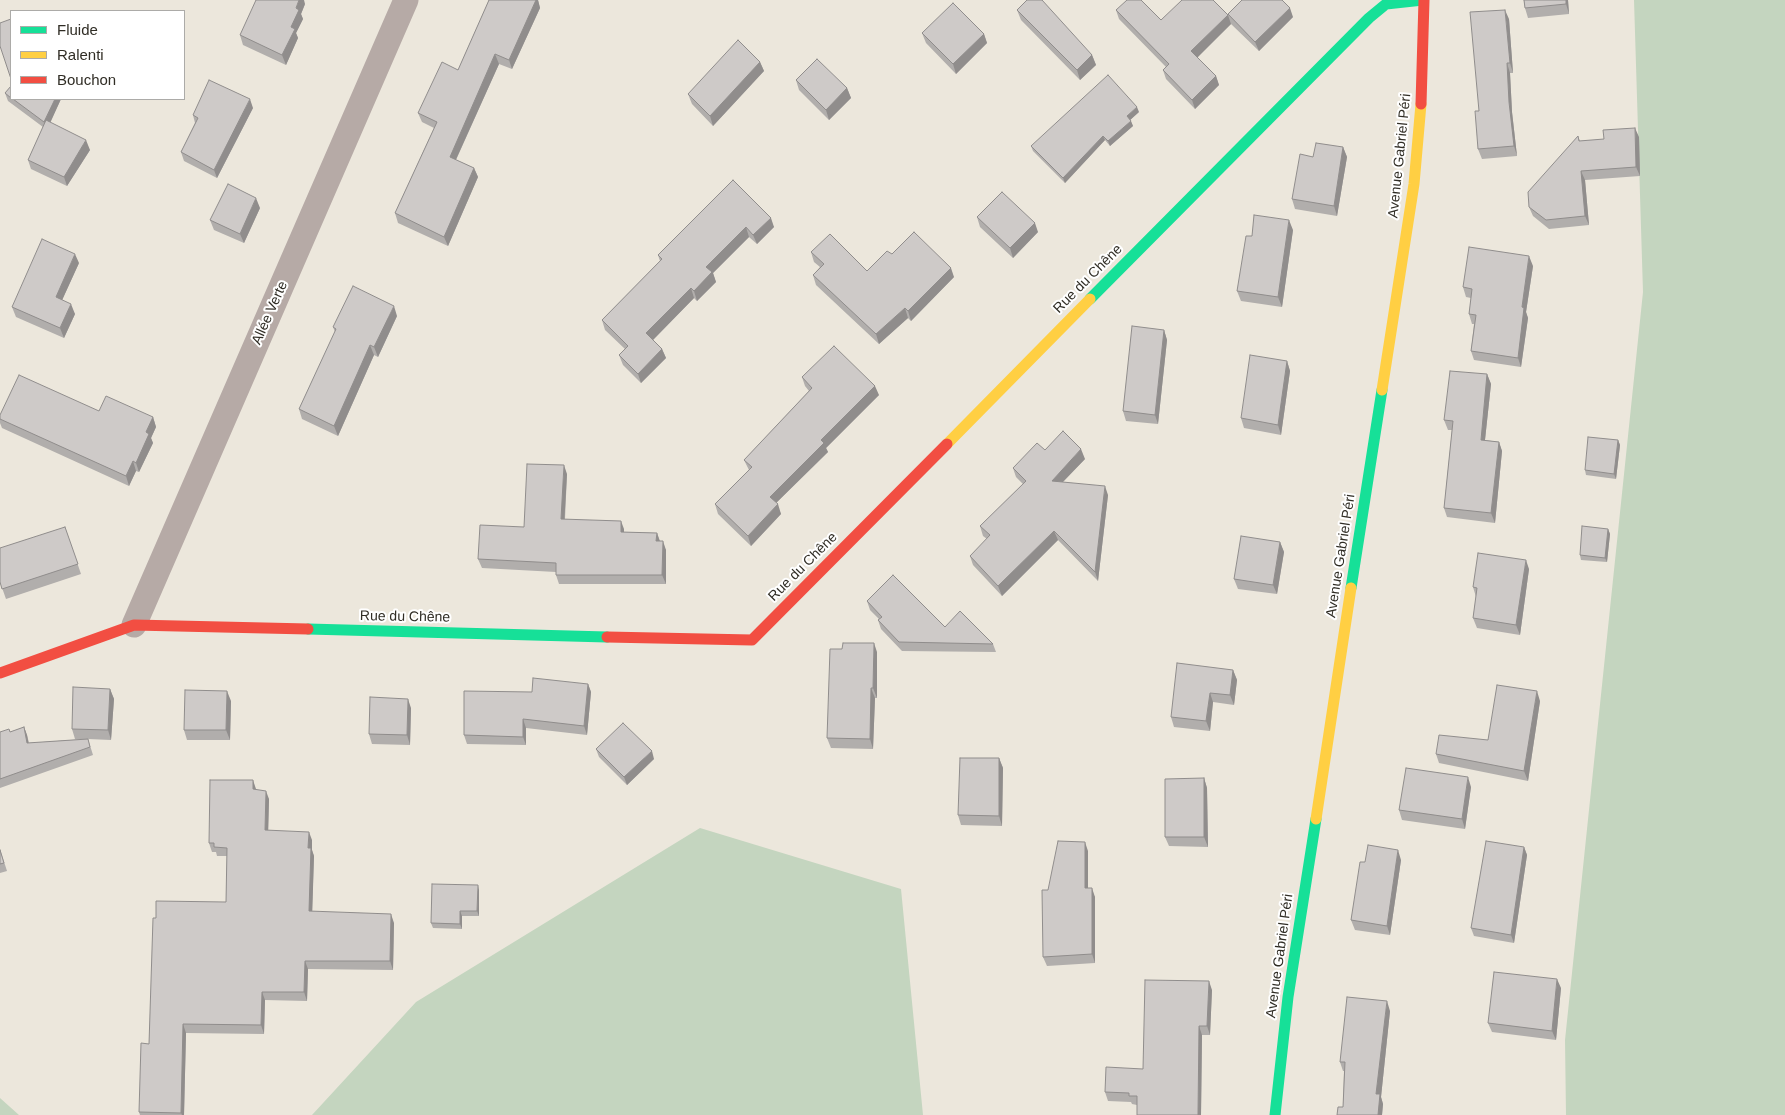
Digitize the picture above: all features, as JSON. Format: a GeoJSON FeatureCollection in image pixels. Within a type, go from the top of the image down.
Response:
{"type":"FeatureCollection","features":[{"type":"Feature","properties":{"kind":"street","name":"Allée Verte"},"geometry":{"type":"LineString","coordinates":[[134,625],[406,0]]}},
{"type":"Feature","properties":{"kind":"street","name":"Rue du Chêne"},"geometry":{"type":"LineString","coordinates":[[0,673],[134,625],[752,640],[1369,18],[1386,4],[1424,0]]}},
{"type":"Feature","properties":{"kind":"street","name":"Avenue Gabriel Péri"},"geometry":{"type":"LineString","coordinates":[[1275,1115],[1288,997],[1414,184],[1421,120],[1424,0]]}},
{"type":"Feature","properties":{"kind":"green space"},"geometry":{"type":"Polygon","coordinates":[[[1634,0],[1785,0],[1785,1115],[1566,1115],[1565,1040],[1643,292],[1634,0]]]}},
{"type":"Feature","properties":{"kind":"green space"},"geometry":{"type":"Polygon","coordinates":[[[700,828],[901,889],[923,1115],[312,1115],[416,1002],[700,828]]]}},
{"type":"Feature","properties":{"kind":"green space"},"geometry":{"type":"Polygon","coordinates":[[[0,1098],[19,1115],[0,1115],[0,1098]]]}},
{"type":"Feature","properties":{"kind":"building"},"geometry":{"type":"Polygon","coordinates":[[[256,0],[299,0],[296,8],[299,10],[291,27],[295,29],[282,55],[240,35],[256,0]]]}},
{"type":"Feature","properties":{"kind":"building"},"geometry":{"type":"Polygon","coordinates":[[[489,0],[536,0],[509,60],[495,54],[450,157],[474,168],[444,237],[395,213],[437,122],[418,113],[442,62],[458,70],[489,0]]]}},
{"type":"Feature","properties":{"kind":"building"},"geometry":{"type":"Polygon","coordinates":[[[1027,0],[1042,0],[1092,55],[1077,70],[1017,10],[1027,0]]]}},
{"type":"Feature","properties":{"kind":"building"},"geometry":{"type":"Polygon","coordinates":[[[1127,0],[1141,0],[1161,20],[1182,0],[1213,0],[1228,15],[1191,51],[1216,76],[1192,100],[1163,70],[1169,64],[1116,10],[1127,0]]]}},
{"type":"Feature","properties":{"kind":"building"},"geometry":{"type":"Polygon","coordinates":[[[1242,0],[1282,0],[1290,8],[1255,42],[1228,14],[1242,0]]]}},
{"type":"Feature","properties":{"kind":"building"},"geometry":{"type":"Polygon","coordinates":[[[1524,0],[1566,0],[1566,4],[1525,8],[1524,0]]]}},
{"type":"Feature","properties":{"kind":"building"},"geometry":{"type":"Polygon","coordinates":[[[953,3],[984,34],[953,64],[922,33],[953,3]]]}},
{"type":"Feature","properties":{"kind":"building"},"geometry":{"type":"Polygon","coordinates":[[[1505,10],[1510,63],[1507,63],[1509,102],[1514,146],[1478,149],[1475,111],[1479,111],[1470,12],[1505,10]]]}},
{"type":"Feature","properties":{"kind":"building"},"geometry":{"type":"Polygon","coordinates":[[[10,19],[10,76],[0,46],[0,23],[10,19]]]}},
{"type":"Feature","properties":{"kind":"building"},"geometry":{"type":"Polygon","coordinates":[[[738,40],[760,62],[710,116],[688,94],[738,40]]]}},
{"type":"Feature","properties":{"kind":"building"},"geometry":{"type":"Polygon","coordinates":[[[817,59],[847,88],[826,110],[796,80],[817,59]]]}},
{"type":"Feature","properties":{"kind":"building"},"geometry":{"type":"Polygon","coordinates":[[[1108,75],[1137,107],[1127,116],[1131,121],[1108,141],[1103,136],[1063,178],[1031,146],[1108,75]]]}},
{"type":"Feature","properties":{"kind":"building"},"geometry":{"type":"Polygon","coordinates":[[[209,80],[250,99],[214,170],[181,152],[198,118],[193,115],[209,80]]]}},
{"type":"Feature","properties":{"kind":"building"},"geometry":{"type":"Polygon","coordinates":[[[10,87],[10,97],[5,93],[10,87]]]}},
{"type":"Feature","properties":{"kind":"building"},"geometry":{"type":"Polygon","coordinates":[[[14,100],[55,100],[44,122],[14,100]]]}},
{"type":"Feature","properties":{"kind":"building"},"geometry":{"type":"Polygon","coordinates":[[[46,120],[86,140],[64,177],[28,160],[46,120]]]}},
{"type":"Feature","properties":{"kind":"building"},"geometry":{"type":"Polygon","coordinates":[[[1635,128],[1636,167],[1581,171],[1585,216],[1546,220],[1529,207],[1528,192],[1578,136],[1579,141],[1604,139],[1603,130],[1635,128]]]}},
{"type":"Feature","properties":{"kind":"building"},"geometry":{"type":"Polygon","coordinates":[[[1316,143],[1343,147],[1334,206],[1292,199],[1300,154],[1313,157],[1316,143]]]}},
{"type":"Feature","properties":{"kind":"building"},"geometry":{"type":"Polygon","coordinates":[[[733,180],[771,218],[753,235],[746,227],[706,267],[712,272],[694,291],[691,288],[646,333],[662,349],[638,374],[619,355],[628,346],[602,320],[662,259],[658,255],[733,180]]]}},
{"type":"Feature","properties":{"kind":"building"},"geometry":{"type":"Polygon","coordinates":[[[228,184],[256,198],[240,234],[210,220],[228,184]]]}},
{"type":"Feature","properties":{"kind":"building"},"geometry":{"type":"Polygon","coordinates":[[[1002,192],[1035,223],[1010,248],[977,217],[1002,192]]]}},
{"type":"Feature","properties":{"kind":"building"},"geometry":{"type":"Polygon","coordinates":[[[1254,215],[1289,220],[1278,297],[1237,291],[1246,236],[1252,236],[1254,215]]]}},
{"type":"Feature","properties":{"kind":"building"},"geometry":{"type":"Polygon","coordinates":[[[914,232],[951,268],[908,311],[905,308],[876,334],[813,275],[824,264],[811,252],[830,234],[867,271],[887,251],[892,254],[914,232]]]}},
{"type":"Feature","properties":{"kind":"building"},"geometry":{"type":"Polygon","coordinates":[[[42,239],[75,254],[56,297],[71,304],[60,328],[12,307],[42,239]]]}},
{"type":"Feature","properties":{"kind":"building"},"geometry":{"type":"Polygon","coordinates":[[[1469,247],[1529,256],[1518,358],[1471,351],[1476,315],[1469,314],[1472,289],[1463,287],[1469,247]]]}},
{"type":"Feature","properties":{"kind":"building"},"geometry":{"type":"Polygon","coordinates":[[[353,286],[394,306],[374,347],[370,345],[334,426],[299,409],[336,329],[333,327],[353,286]]]}},
{"type":"Feature","properties":{"kind":"building"},"geometry":{"type":"Polygon","coordinates":[[[1132,326],[1164,330],[1155,415],[1123,411],[1132,326]]]}},
{"type":"Feature","properties":{"kind":"building"},"geometry":{"type":"Polygon","coordinates":[[[834,346],[875,386],[821,440],[824,443],[770,497],[778,504],[748,536],[715,504],[752,467],[744,460],[812,388],[802,377],[834,346]]]}},
{"type":"Feature","properties":{"kind":"building"},"geometry":{"type":"Polygon","coordinates":[[[1250,355],[1287,361],[1278,425],[1241,418],[1250,355]]]}},
{"type":"Feature","properties":{"kind":"building"},"geometry":{"type":"Polygon","coordinates":[[[1450,371],[1487,374],[1481,440],[1499,442],[1491,513],[1444,508],[1453,421],[1444,420],[1450,371]]]}},
{"type":"Feature","properties":{"kind":"building"},"geometry":{"type":"Polygon","coordinates":[[[19,375],[99,411],[106,396],[153,417],[146,432],[149,434],[136,463],[133,461],[126,476],[0,419],[0,415],[19,375]]]}},
{"type":"Feature","properties":{"kind":"building"},"geometry":{"type":"Polygon","coordinates":[[[1063,431],[1081,449],[1052,481],[1105,486],[1095,572],[1054,531],[998,586],[970,556],[990,535],[980,526],[1026,481],[1013,468],[1037,443],[1045,450],[1063,431]]]}},
{"type":"Feature","properties":{"kind":"building"},"geometry":{"type":"Polygon","coordinates":[[[1588,437],[1618,440],[1614,474],[1585,470],[1588,437]]]}},
{"type":"Feature","properties":{"kind":"building"},"geometry":{"type":"Polygon","coordinates":[[[527,464],[564,465],[561,519],[621,521],[621,532],[657,533],[656,541],[663,541],[662,575],[556,575],[556,563],[478,559],[480,525],[524,527],[527,464]]]}},
{"type":"Feature","properties":{"kind":"building"},"geometry":{"type":"Polygon","coordinates":[[[1582,526],[1608,529],[1605,558],[1580,555],[1582,526]]]}},
{"type":"Feature","properties":{"kind":"building"},"geometry":{"type":"Polygon","coordinates":[[[65,527],[78,564],[2,589],[0,582],[0,548],[65,527]]]}},
{"type":"Feature","properties":{"kind":"building"},"geometry":{"type":"Polygon","coordinates":[[[1241,536],[1280,542],[1273,585],[1234,579],[1241,536]]]}},
{"type":"Feature","properties":{"kind":"building"},"geometry":{"type":"Polygon","coordinates":[[[1478,553],[1526,560],[1516,625],[1473,618],[1477,588],[1473,587],[1478,553]]]}},
{"type":"Feature","properties":{"kind":"building"},"geometry":{"type":"Polygon","coordinates":[[[893,575],[945,627],[960,611],[993,644],[899,642],[878,620],[882,617],[867,601],[893,575]]]}},
{"type":"Feature","properties":{"kind":"building"},"geometry":{"type":"Polygon","coordinates":[[[843,643],[874,643],[870,739],[827,738],[830,649],[842,649],[843,643]]]}},
{"type":"Feature","properties":{"kind":"building"},"geometry":{"type":"Polygon","coordinates":[[[1177,663],[1233,670],[1230,695],[1210,693],[1206,721],[1171,717],[1177,663]]]}},
{"type":"Feature","properties":{"kind":"building"},"geometry":{"type":"Polygon","coordinates":[[[533,678],[588,684],[584,726],[523,719],[523,737],[464,735],[464,691],[532,692],[533,678]]]}},
{"type":"Feature","properties":{"kind":"building"},"geometry":{"type":"Polygon","coordinates":[[[1497,685],[1537,691],[1524,771],[1436,754],[1439,735],[1488,740],[1497,685]]]}},
{"type":"Feature","properties":{"kind":"building"},"geometry":{"type":"Polygon","coordinates":[[[73,687],[110,689],[108,730],[72,729],[73,687]]]}},
{"type":"Feature","properties":{"kind":"building"},"geometry":{"type":"Polygon","coordinates":[[[185,690],[227,691],[226,730],[184,730],[185,690]]]}},
{"type":"Feature","properties":{"kind":"building"},"geometry":{"type":"Polygon","coordinates":[[[370,697],[408,699],[407,735],[369,734],[370,697]]]}},
{"type":"Feature","properties":{"kind":"building"},"geometry":{"type":"Polygon","coordinates":[[[623,723],[652,751],[624,777],[596,749],[623,723]]]}},
{"type":"Feature","properties":{"kind":"building"},"geometry":{"type":"Polygon","coordinates":[[[24,727],[27,743],[88,739],[90,747],[0,779],[0,732],[9,729],[10,732],[24,727]]]}},
{"type":"Feature","properties":{"kind":"building"},"geometry":{"type":"Polygon","coordinates":[[[960,758],[999,758],[999,816],[958,815],[960,758]]]}},
{"type":"Feature","properties":{"kind":"building"},"geometry":{"type":"Polygon","coordinates":[[[1406,768],[1468,777],[1462,819],[1399,810],[1406,768]]]}},
{"type":"Feature","properties":{"kind":"building"},"geometry":{"type":"Polygon","coordinates":[[[1204,778],[1204,837],[1165,837],[1165,779],[1204,778]]]}},
{"type":"Feature","properties":{"kind":"building"},"geometry":{"type":"Polygon","coordinates":[[[210,780],[253,780],[253,789],[266,791],[265,830],[309,832],[308,848],[311,848],[309,911],[391,914],[390,961],[305,961],[304,992],[262,992],[261,1025],[183,1024],[181,1113],[139,1112],[141,1043],[149,1044],[153,918],[156,918],[156,901],[226,902],[227,848],[214,847],[214,843],[209,843],[210,780]]]}},
{"type":"Feature","properties":{"kind":"building"},"geometry":{"type":"Polygon","coordinates":[[[1058,841],[1085,842],[1085,888],[1092,888],[1092,954],[1043,957],[1042,890],[1048,890],[1058,841]]]}},
{"type":"Feature","properties":{"kind":"building"},"geometry":{"type":"Polygon","coordinates":[[[1486,841],[1524,847],[1511,935],[1471,928],[1486,841]]]}},
{"type":"Feature","properties":{"kind":"building"},"geometry":{"type":"Polygon","coordinates":[[[1368,845],[1398,850],[1387,926],[1351,920],[1360,862],[1365,862],[1368,845]]]}},
{"type":"Feature","properties":{"kind":"building"},"geometry":{"type":"Polygon","coordinates":[[[0,850],[4,863],[0,864],[0,850]]]}},
{"type":"Feature","properties":{"kind":"building"},"geometry":{"type":"Polygon","coordinates":[[[432,884],[478,885],[477,911],[460,911],[460,924],[431,923],[432,884]]]}},
{"type":"Feature","properties":{"kind":"building"},"geometry":{"type":"Polygon","coordinates":[[[1494,972],[1557,979],[1552,1031],[1488,1023],[1494,972]]]}},
{"type":"Feature","properties":{"kind":"building"},"geometry":{"type":"Polygon","coordinates":[[[1145,980],[1209,981],[1207,1026],[1199,1026],[1198,1115],[1137,1115],[1137,1096],[1129,1096],[1129,1093],[1105,1092],[1106,1067],[1143,1069],[1145,980]]]}},
{"type":"Feature","properties":{"kind":"building"},"geometry":{"type":"Polygon","coordinates":[[[1347,997],[1387,1001],[1376,1094],[1380,1094],[1378,1115],[1337,1115],[1338,1107],[1343,1107],[1345,1062],[1340,1062],[1347,997]]]}},
{"type":"Feature","properties":{"kind":"traffic: fast"},"geometry":{"type":"LineString","coordinates":[[1090,299],[1369,18],[1386,4],[1423,0]]}},
{"type":"Feature","properties":{"kind":"traffic: fast"},"geometry":{"type":"LineString","coordinates":[[1351,588],[1382,390]]}},
{"type":"Feature","properties":{"kind":"traffic: fast"},"geometry":{"type":"LineString","coordinates":[[308,629],[607,637]]}},
{"type":"Feature","properties":{"kind":"traffic: fast"},"geometry":{"type":"LineString","coordinates":[[1275,1115],[1288,997],[1316,819]]}},
{"type":"Feature","properties":{"kind":"traffic: slow"},"geometry":{"type":"LineString","coordinates":[[1382,390],[1414,184],[1421,104]]}},
{"type":"Feature","properties":{"kind":"traffic: slow"},"geometry":{"type":"LineString","coordinates":[[947,444],[1090,299]]}},
{"type":"Feature","properties":{"kind":"traffic: slow"},"geometry":{"type":"LineString","coordinates":[[1316,819],[1351,588]]}},
{"type":"Feature","properties":{"kind":"traffic: jam"},"geometry":{"type":"LineString","coordinates":[[1421,104],[1424,0]]}},
{"type":"Feature","properties":{"kind":"traffic: jam"},"geometry":{"type":"LineString","coordinates":[[607,637],[752,640],[947,444]]}},
{"type":"Feature","properties":{"kind":"traffic: jam"},"geometry":{"type":"LineString","coordinates":[[0,673],[134,625],[308,629]]}}]}
